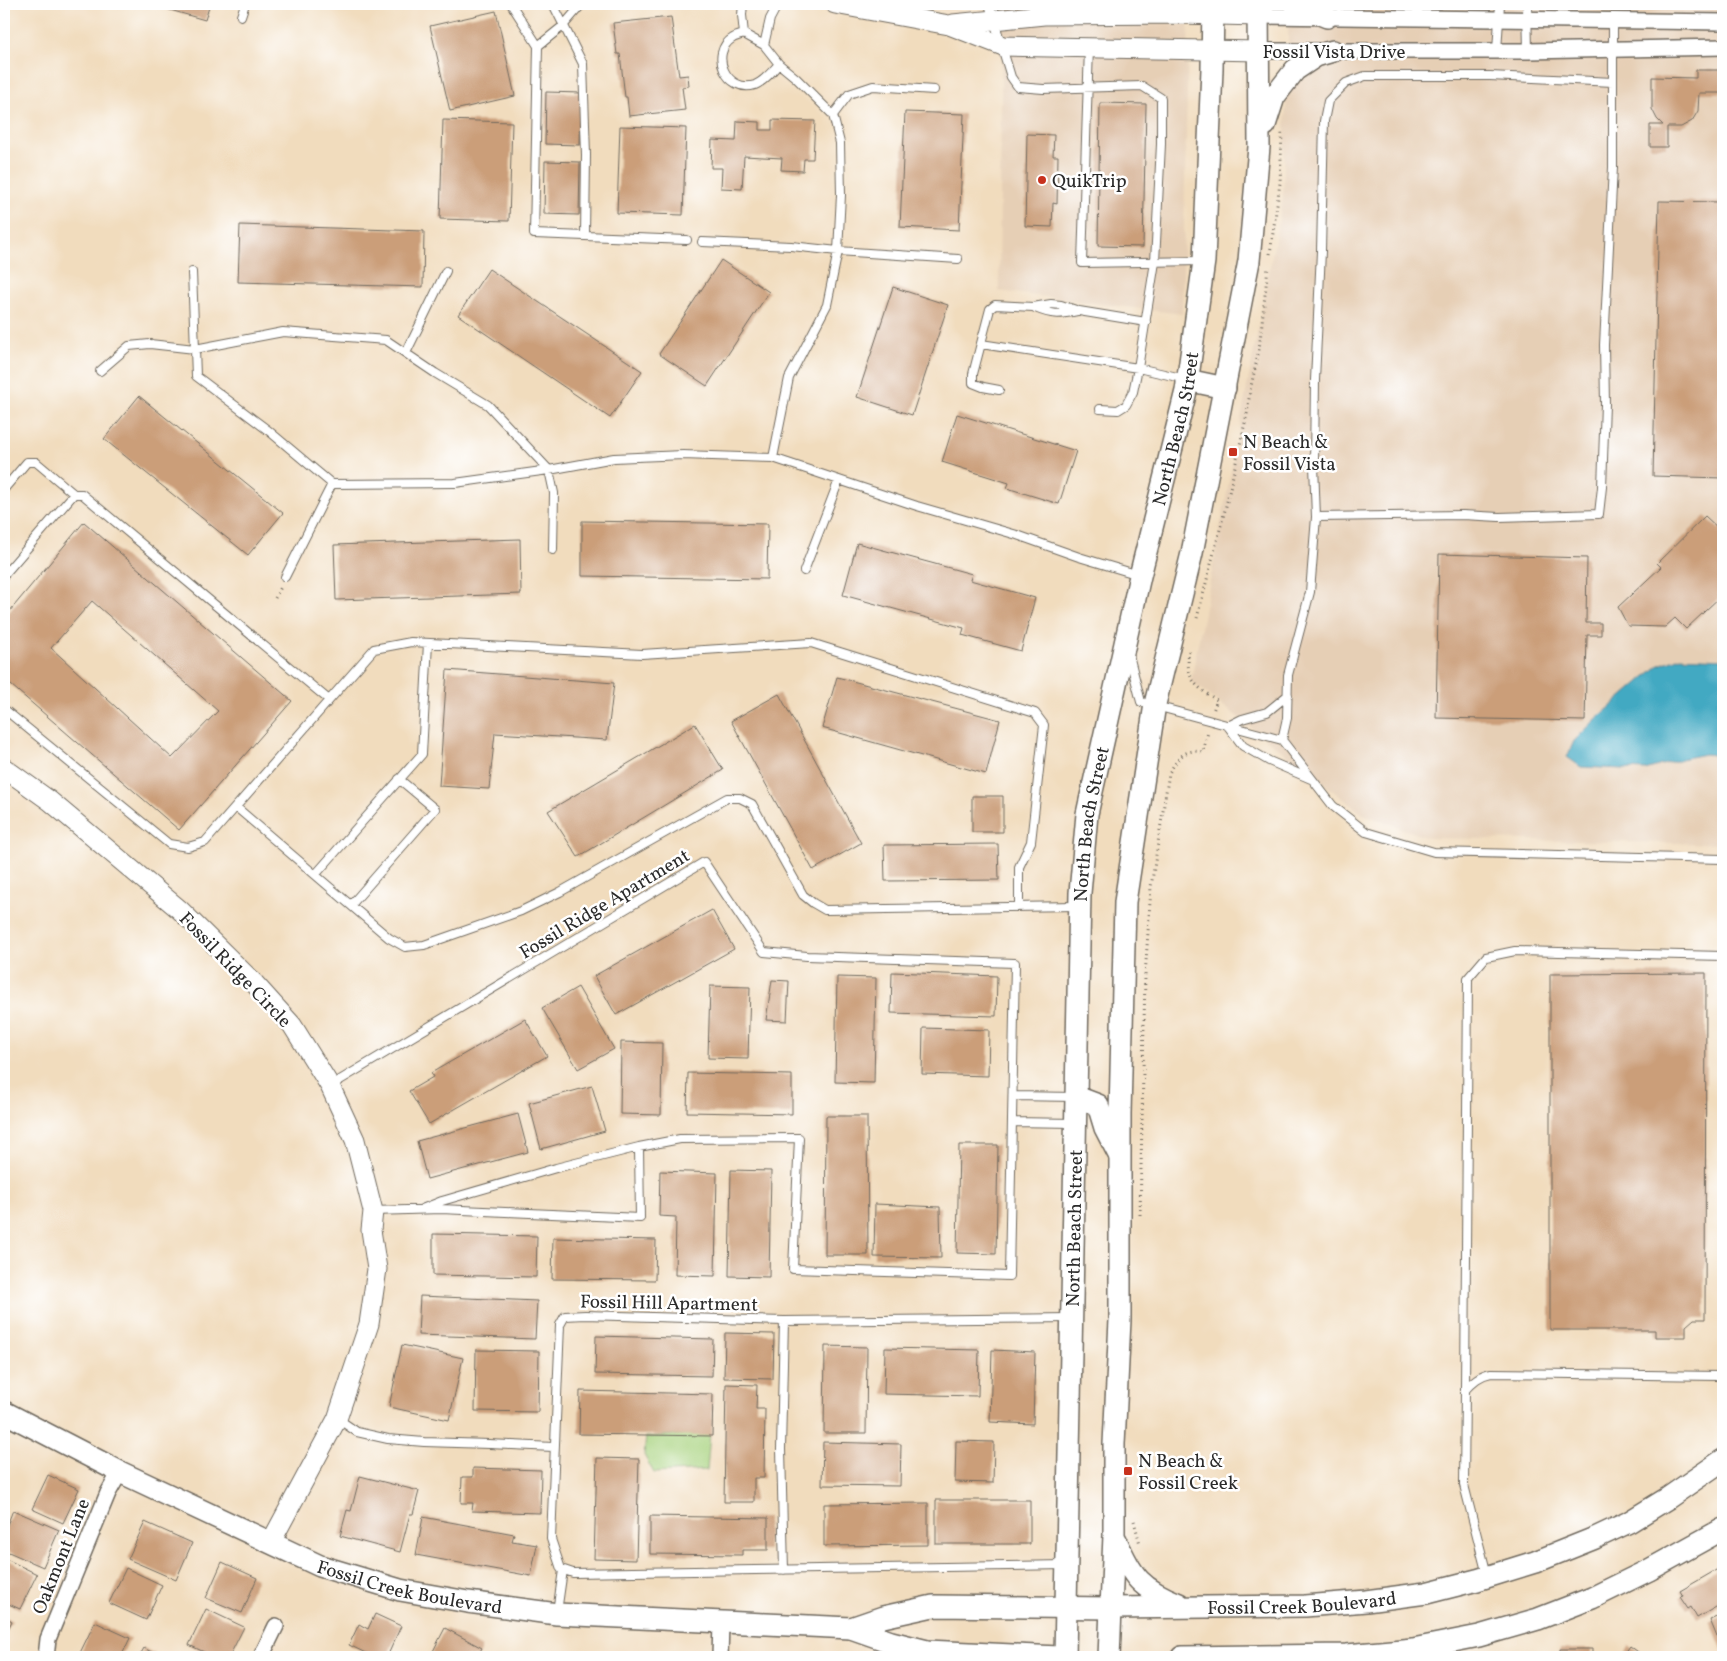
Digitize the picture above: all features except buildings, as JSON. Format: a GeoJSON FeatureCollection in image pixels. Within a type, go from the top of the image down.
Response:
{"type":"FeatureCollection","features":[{"type":"Feature","properties":{"kind":"main road"},"geometry":{"type":"LineString","coordinates":[[1295,4],[1327,17]]}},
{"type":"Feature","properties":{"kind":"main road","name":"North Beach Street"},"geometry":{"type":"LineString","coordinates":[[1065,1657],[1080,906],[1087,814],[1125,640],[1186,391],[1204,261],[1213,9]]}},
{"type":"Feature","properties":{"kind":"main road"},"geometry":{"type":"LineString","coordinates":[[1109,1657],[1114,1535],[1114,1444],[1120,1320],[1120,1157],[1125,902],[1155,704],[1192,553],[1249,261],[1259,147],[1258,10]]}},
{"type":"Feature","properties":{"kind":"main road"},"geometry":{"type":"LineString","coordinates":[[1259,147],[1274,97],[1295,70],[1316,56],[1333,51]]}},
{"type":"Feature","properties":{"kind":"main road"},"geometry":{"type":"LineString","coordinates":[[1187,380],[1225,388]]}},
{"type":"Feature","properties":{"kind":"main road"},"geometry":{"type":"LineString","coordinates":[[1077,1098],[1098,1105],[1105,1128],[1120,1157]]}},
{"type":"Feature","properties":{"kind":"main road","name":"Fossil Creek Boulevard"},"geometry":{"type":"LineString","coordinates":[[4,1412],[120,1472],[320,1566],[400,1590],[468,1602],[557,1614],[851,1628],[927,1654],[1059,1657]]}},
{"type":"Feature","properties":{"kind":"main road","name":"Fossil Creek Boulevard"},"geometry":{"type":"LineString","coordinates":[[851,1628],[883,1617],[933,1606],[1111,1608],[1305,1606],[1426,1594],[1535,1562],[1629,1522],[1723,1460]]}},
{"type":"Feature","properties":{"kind":"main road"},"geometry":{"type":"LineString","coordinates":[[1182,1657],[1347,1655],[1413,1649],[1445,1650],[1479,1636],[1538,1619],[1592,1598],[1649,1570],[1723,1529]]}},
{"type":"Feature","properties":{"kind":"main road"},"geometry":{"type":"LineString","coordinates":[[1114,1535],[1127,1566],[1137,1579],[1158,1596],[1186,1607]]}},
{"type":"Feature","properties":{"kind":"street","name":"Fossil Vista Drive"},"geometry":{"type":"LineString","coordinates":[[836,4],[949,25],[1003,46],[1089,46],[1259,51],[1528,51],[1613,48],[1723,48]]}},
{"type":"Feature","properties":{"kind":"street","name":"Fossil Vista Drive"},"geometry":{"type":"LineString","coordinates":[[949,25],[992,12],[1044,15],[1213,9],[1258,10],[1327,17],[1499,11],[1528,20],[1723,22]]}},
{"type":"Feature","properties":{"kind":"street","name":"Fossil Ridge Circle"},"geometry":{"type":"LineString","coordinates":[[4,768],[50,801],[180,910],[254,984],[292,1025],[330,1086],[355,1140],[373,1211],[371,1230],[377,1269],[369,1324],[338,1419],[271,1542]]}},
{"type":"Feature","properties":{"kind":"street","name":"Oakmont Lane"},"geometry":{"type":"LineString","coordinates":[[46,1657],[48,1639],[108,1493],[120,1472]]}},
{"type":"Feature","properties":{"kind":"street"},"geometry":{"type":"LineString","coordinates":[[720,1657],[721,1623]]}},
{"type":"Feature","properties":{"kind":"street"},"geometry":{"type":"LineString","coordinates":[[261,1657],[276,1626]]}},
{"type":"Feature","properties":{"kind":"lane"},"geometry":{"type":"LineString","coordinates":[[241,16],[245,4]]}},
{"type":"Feature","properties":{"kind":"lane"},"geometry":{"type":"LineString","coordinates":[[512,4],[538,46],[534,234],[687,240]]}},
{"type":"Feature","properties":{"kind":"lane"},"geometry":{"type":"LineString","coordinates":[[552,4],[583,64],[586,155],[585,236]]}},
{"type":"Feature","properties":{"kind":"lane"},"geometry":{"type":"LineString","coordinates":[[538,46],[563,26],[582,4]]}},
{"type":"Feature","properties":{"kind":"lane"},"geometry":{"type":"LineString","coordinates":[[743,4],[744,34]]}},
{"type":"Feature","properties":{"kind":"lane"},"geometry":{"type":"LineString","coordinates":[[764,45],[770,19],[778,4]]}},
{"type":"Feature","properties":{"kind":"lane"},"geometry":{"type":"LineString","coordinates":[[1527,4],[1528,51]]}},
{"type":"Feature","properties":{"kind":"lane"},"geometry":{"type":"LineString","coordinates":[[1497,51],[1499,11]]}},
{"type":"Feature","properties":{"kind":"lane"},"geometry":{"type":"LineString","coordinates":[[992,12],[1011,77],[1018,87],[1043,89],[1142,86],[1161,98],[1161,152],[1155,262],[1138,368],[1133,392],[1126,405],[1118,410],[1100,409]]}},
{"type":"Feature","properties":{"kind":"lane"},"geometry":{"type":"LineString","coordinates":[[1316,517],[1463,515],[1500,517],[1599,514],[1602,487],[1605,404],[1604,345],[1613,167],[1613,20]]}},
{"type":"Feature","properties":{"kind":"lane"},"geometry":{"type":"LineString","coordinates":[[773,458],[789,378],[827,305],[838,251],[841,195],[840,143],[833,115],[796,78],[778,64],[764,45],[744,34],[733,38],[724,47],[721,59],[723,71],[731,81],[742,86],[754,85],[765,79],[778,64]]}},
{"type":"Feature","properties":{"kind":"lane"},"geometry":{"type":"LineString","coordinates":[[1089,46],[1082,263],[1204,261]]}},
{"type":"Feature","properties":{"kind":"lane"},"geometry":{"type":"LineString","coordinates":[[1282,740],[1287,718],[1288,675],[1310,592],[1316,517],[1314,465],[1315,380],[1324,121],[1328,100],[1346,83],[1365,76],[1490,76],[1613,82]]}},
{"type":"Feature","properties":{"kind":"lane"},"geometry":{"type":"LineString","coordinates":[[833,115],[849,94],[873,86],[934,90]]}},
{"type":"Feature","properties":{"kind":"lane"},"geometry":{"type":"LineString","coordinates":[[702,242],[791,246],[958,259]]}},
{"type":"Feature","properties":{"kind":"lane"},"geometry":{"type":"LineString","coordinates":[[406,353],[446,271]]}},
{"type":"Feature","properties":{"kind":"lane"},"geometry":{"type":"LineString","coordinates":[[192,272],[196,376],[269,431],[332,484],[455,483],[549,470],[614,458],[683,456],[773,458],[917,506],[1017,535],[1140,576]]}},
{"type":"Feature","properties":{"kind":"lane"},"geometry":{"type":"LineString","coordinates":[[998,390],[982,387],[974,383],[973,374],[990,308],[995,304],[1034,307],[1050,314],[1079,311],[1146,322]]}},
{"type":"Feature","properties":{"kind":"lane"},"geometry":{"type":"LineString","coordinates":[[100,371],[129,346],[150,344],[195,349],[283,332],[386,340],[488,405],[549,470],[554,493],[553,550]]}},
{"type":"Feature","properties":{"kind":"lane"},"geometry":{"type":"LineString","coordinates":[[981,344],[1138,368],[1187,380]]}},
{"type":"Feature","properties":{"kind":"lane"},"geometry":{"type":"LineString","coordinates":[[4,489],[27,462],[36,462],[74,494],[82,494],[329,700]]}},
{"type":"Feature","properties":{"kind":"lane"},"geometry":{"type":"LineString","coordinates":[[804,571],[839,480]]}},
{"type":"Feature","properties":{"kind":"lane"},"geometry":{"type":"LineString","coordinates":[[285,577],[332,484]]}},
{"type":"Feature","properties":{"kind":"lane"},"geometry":{"type":"LineString","coordinates":[[4,575],[74,494]]}},
{"type":"Feature","properties":{"kind":"lane"},"geometry":{"type":"LineString","coordinates":[[1125,640],[1141,702],[1155,704],[1282,740],[1333,806],[1366,832],[1434,852],[1723,859]]}},
{"type":"Feature","properties":{"kind":"lane"},"geometry":{"type":"LineString","coordinates":[[4,709],[169,844],[188,847],[205,842],[374,649],[411,642],[642,654],[811,642],[1035,713],[1044,725],[1031,842],[1019,867],[1019,907]]}},
{"type":"Feature","properties":{"kind":"lane"},"geometry":{"type":"LineString","coordinates":[[316,874],[422,754],[428,643]]}},
{"type":"Feature","properties":{"kind":"lane"},"geometry":{"type":"LineString","coordinates":[[1228,726],[1242,719],[1266,712],[1288,695]]}},
{"type":"Feature","properties":{"kind":"lane"},"geometry":{"type":"LineString","coordinates":[[1228,726],[1242,746],[1269,761],[1312,779]]}},
{"type":"Feature","properties":{"kind":"lane"},"geometry":{"type":"LineString","coordinates":[[351,905],[435,809],[399,780]]}},
{"type":"Feature","properties":{"kind":"lane"},"geometry":{"type":"LineString","coordinates":[[236,807],[389,938],[405,947],[424,946],[521,911],[560,892],[727,798],[740,798],[752,804],[803,895],[825,910],[1080,906]]}},
{"type":"Feature","properties":{"kind":"lane","name":"Fossil Ridge Apartment"},"geometry":{"type":"LineString","coordinates":[[330,1086],[704,862],[764,952],[807,956],[1015,963],[1010,1276],[793,1269],[799,1138],[680,1139],[639,1147],[556,1168],[422,1209]]}},
{"type":"Feature","properties":{"kind":"lane"},"geometry":{"type":"LineString","coordinates":[[1487,1577],[1464,1485],[1468,978],[1486,957],[1515,952],[1723,956]]}},
{"type":"Feature","properties":{"kind":"lane"},"geometry":{"type":"LineString","coordinates":[[1013,1096],[1077,1098]]}},
{"type":"Feature","properties":{"kind":"lane"},"geometry":{"type":"LineString","coordinates":[[1012,1122],[1076,1124]]}},
{"type":"Feature","properties":{"kind":"lane","name":"Fossil Ridge Apartment"},"geometry":{"type":"LineString","coordinates":[[373,1211],[442,1208],[640,1218],[639,1147]]}},
{"type":"Feature","properties":{"kind":"lane","name":"Fossil Hill Apartment"},"geometry":{"type":"LineString","coordinates":[[563,1570],[550,1539],[560,1325],[565,1316],[784,1321],[1072,1318]]}},
{"type":"Feature","properties":{"kind":"lane","name":"Fossil Hill Apartment"},"geometry":{"type":"LineString","coordinates":[[784,1321],[780,1449],[784,1570]]}},
{"type":"Feature","properties":{"kind":"lane"},"geometry":{"type":"LineString","coordinates":[[1465,1390],[1482,1375],[1491,1373],[1719,1376],[1723,1378]]}},
{"type":"Feature","properties":{"kind":"lane"},"geometry":{"type":"LineString","coordinates":[[338,1419],[357,1432],[388,1439],[554,1447]]}},
{"type":"Feature","properties":{"kind":"lane"},"geometry":{"type":"LineString","coordinates":[[557,1614],[563,1570],[573,1574],[599,1574],[1067,1565]]}},
{"type":"Feature","properties":{"kind":"path"},"geometry":{"type":"LineString","coordinates":[[1195,625],[1226,506],[1259,350],[1280,182],[1282,130]]}},
{"type":"Feature","properties":{"kind":"path"},"geometry":{"type":"LineString","coordinates":[[1190,644],[1188,665],[1192,680],[1202,692],[1216,700]]}},
{"type":"Feature","properties":{"kind":"path"},"geometry":{"type":"LineString","coordinates":[[1140,1224],[1145,977],[1151,887],[1169,773],[1183,754],[1193,750],[1203,752]]}},
{"type":"Feature","properties":{"kind":"path"},"geometry":{"type":"LineString","coordinates":[[1133,1520],[1140,1545]]}},
{"type":"Feature","properties":{"kind":"shaded area"},"geometry":{"type":"Polygon","coordinates":[[[1002,4],[1189,4],[1182,314],[999,291],[1002,4]]]}},
{"type":"Feature","properties":{"kind":"shaded area"},"geometry":{"type":"Polygon","coordinates":[[[1289,4],[1723,4],[1723,844],[1428,838],[1363,814],[1191,681],[1283,198],[1289,4]]]}},
{"type":"Feature","properties":{"kind":"green space"},"geometry":{"type":"Polygon","coordinates":[[[710,1433],[707,1470],[654,1473],[644,1455],[646,1437],[710,1433]]]}},
{"type":"Feature","properties":{"kind":"water"},"geometry":{"type":"Polygon","coordinates":[[[1680,657],[1723,659],[1723,756],[1705,754],[1645,770],[1581,767],[1567,757],[1574,741],[1594,721],[1659,665],[1680,657]]]}},
{"type":"Feature","properties":{"kind":"place","name":"QuikTrip"},"geometry":{"type":"Point","coordinates":[1042,180]}},
{"type":"Feature","properties":{"kind":"place","name":"N Beach & Fossil Vista"},"geometry":{"type":"Point","coordinates":[1233,452]}},
{"type":"Feature","properties":{"kind":"place","name":"N Beach & Fossil Creek"},"geometry":{"type":"Point","coordinates":[1128,1471]}}]}
